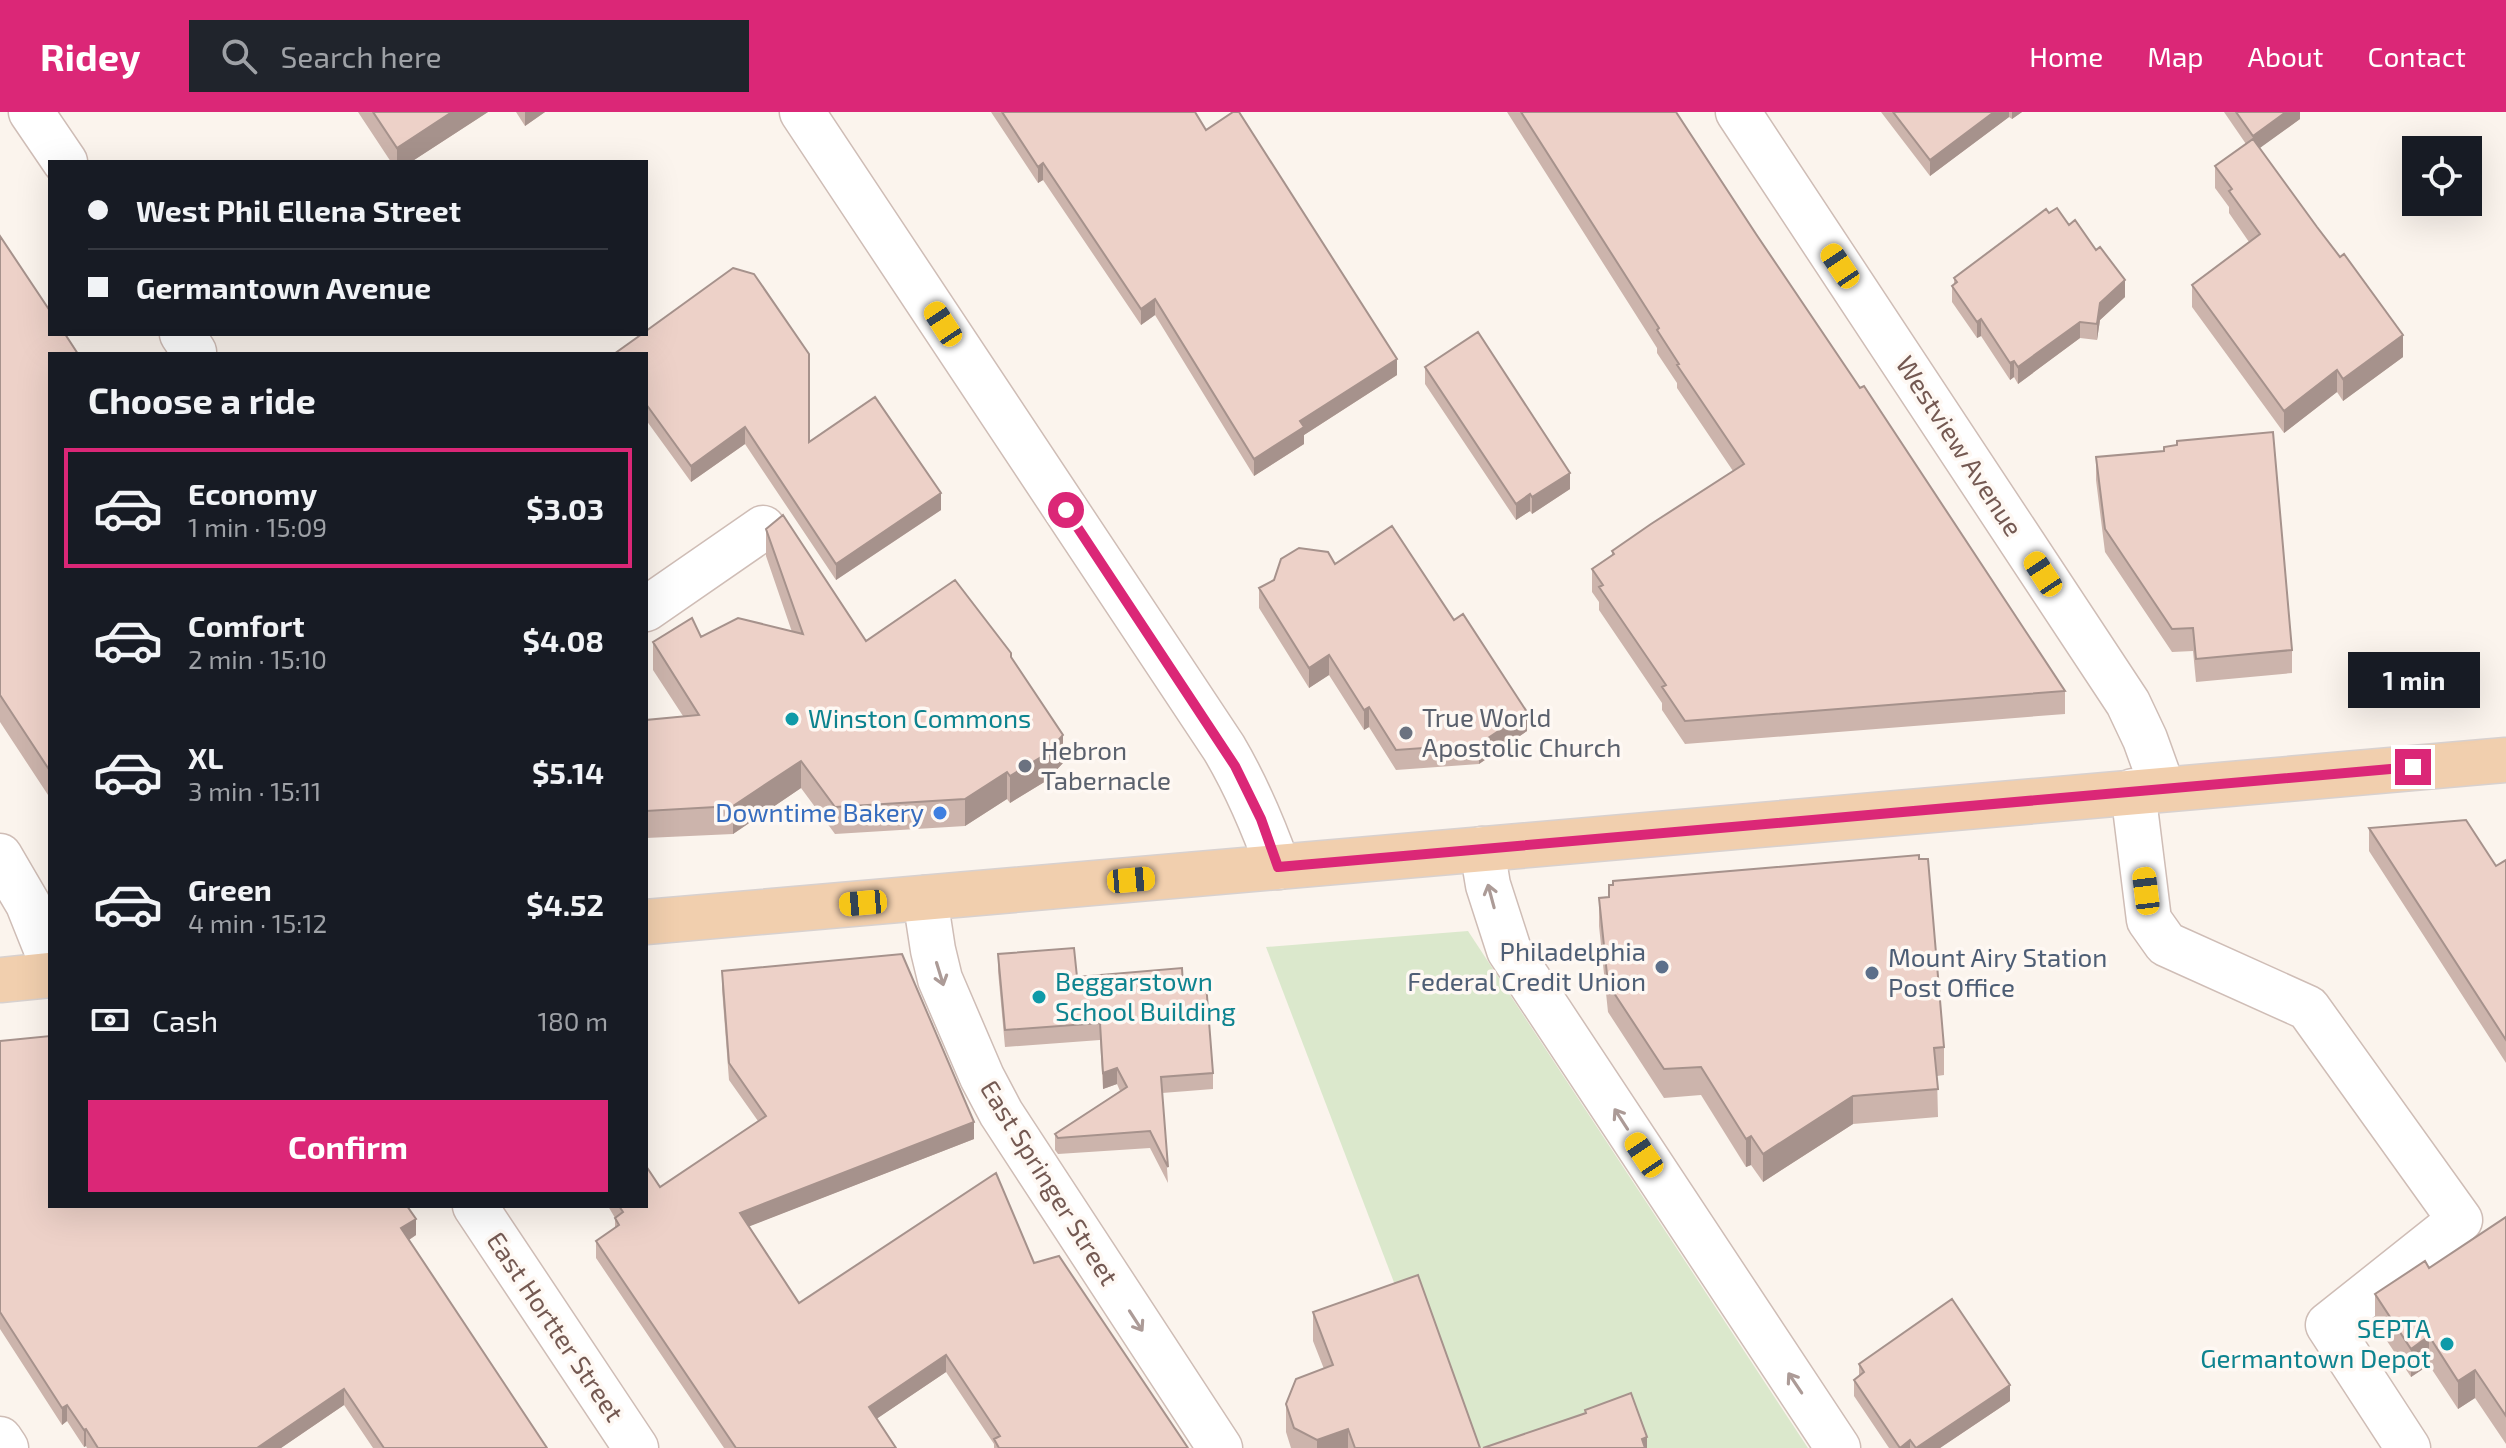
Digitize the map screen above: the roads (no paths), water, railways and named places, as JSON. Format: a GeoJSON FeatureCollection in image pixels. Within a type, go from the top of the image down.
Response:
{"type":"FeatureCollection","features":[{"type":"Feature","properties":{"kind":"main road"},"geometry":{"type":"LineString","coordinates":[[648,922],[2506,760]]}},
{"type":"Feature","properties":{"kind":"main road"},"geometry":{"type":"LineString","coordinates":[[0,980],[48,975]]}},
{"type":"Feature","properties":{"kind":"street"},"geometry":{"type":"LineString","coordinates":[[31,112],[64,160]]}},
{"type":"Feature","properties":{"kind":"street"},"geometry":{"type":"LineString","coordinates":[[802,112],[1224,748],[1258,811],[1278,867]]}},
{"type":"Feature","properties":{"kind":"street","name":"Westview Avenue"},"geometry":{"type":"LineString","coordinates":[[1738,112],[2128,703],[2145,739],[2149,920],[2166,944],[2308,1008],[2460,1220],[2328,1325],[2408,1448]]}},
{"type":"Feature","properties":{"kind":"street"},"geometry":{"type":"LineString","coordinates":[[648,608],[763,528]]}},
{"type":"Feature","properties":{"kind":"street"},"geometry":{"type":"LineString","coordinates":[[1482,849],[1488,885],[1509,950],[1838,1448]]}},
{"type":"Feature","properties":{"kind":"street"},"geometry":{"type":"LineString","coordinates":[[0,856],[28,904],[48,954]]}},
{"type":"Feature","properties":{"kind":"street","name":"East Springer Street"},"geometry":{"type":"LineString","coordinates":[[925,898],[940,979],[1001,1113],[1220,1448]]}},
{"type":"Feature","properties":{"kind":"street","name":"East Hortter Street"},"geometry":{"type":"LineString","coordinates":[[476,1208],[636,1448]]}},
{"type":"Feature","properties":{"kind":"street"},"geometry":{"type":"LineString","coordinates":[[0,1439],[6,1448]]}},
{"type":"Feature","properties":{"kind":"place","name":"Winston Commons"},"geometry":{"type":"Point","coordinates":[792,719]}},
{"type":"Feature","properties":{"kind":"place","name":"True World Apostolic Church"},"geometry":{"type":"Point","coordinates":[1406,733]}},
{"type":"Feature","properties":{"kind":"place","name":"Hebron Tabernacle"},"geometry":{"type":"Point","coordinates":[1025,766]}},
{"type":"Feature","properties":{"kind":"place","name":"Downtime Bakery"},"geometry":{"type":"Point","coordinates":[940,813]}},
{"type":"Feature","properties":{"kind":"place","name":"Philadelphia Federal Credit Union"},"geometry":{"type":"Point","coordinates":[1662,967]}},
{"type":"Feature","properties":{"kind":"place","name":"Mount Airy Station Post Office"},"geometry":{"type":"Point","coordinates":[1872,973]}},
{"type":"Feature","properties":{"kind":"place","name":"Beggarstown School Building"},"geometry":{"type":"Point","coordinates":[1039,997]}},
{"type":"Feature","properties":{"kind":"place","name":"SEPTA Germantown Depot"},"geometry":{"type":"Point","coordinates":[2447,1344]}}]}
